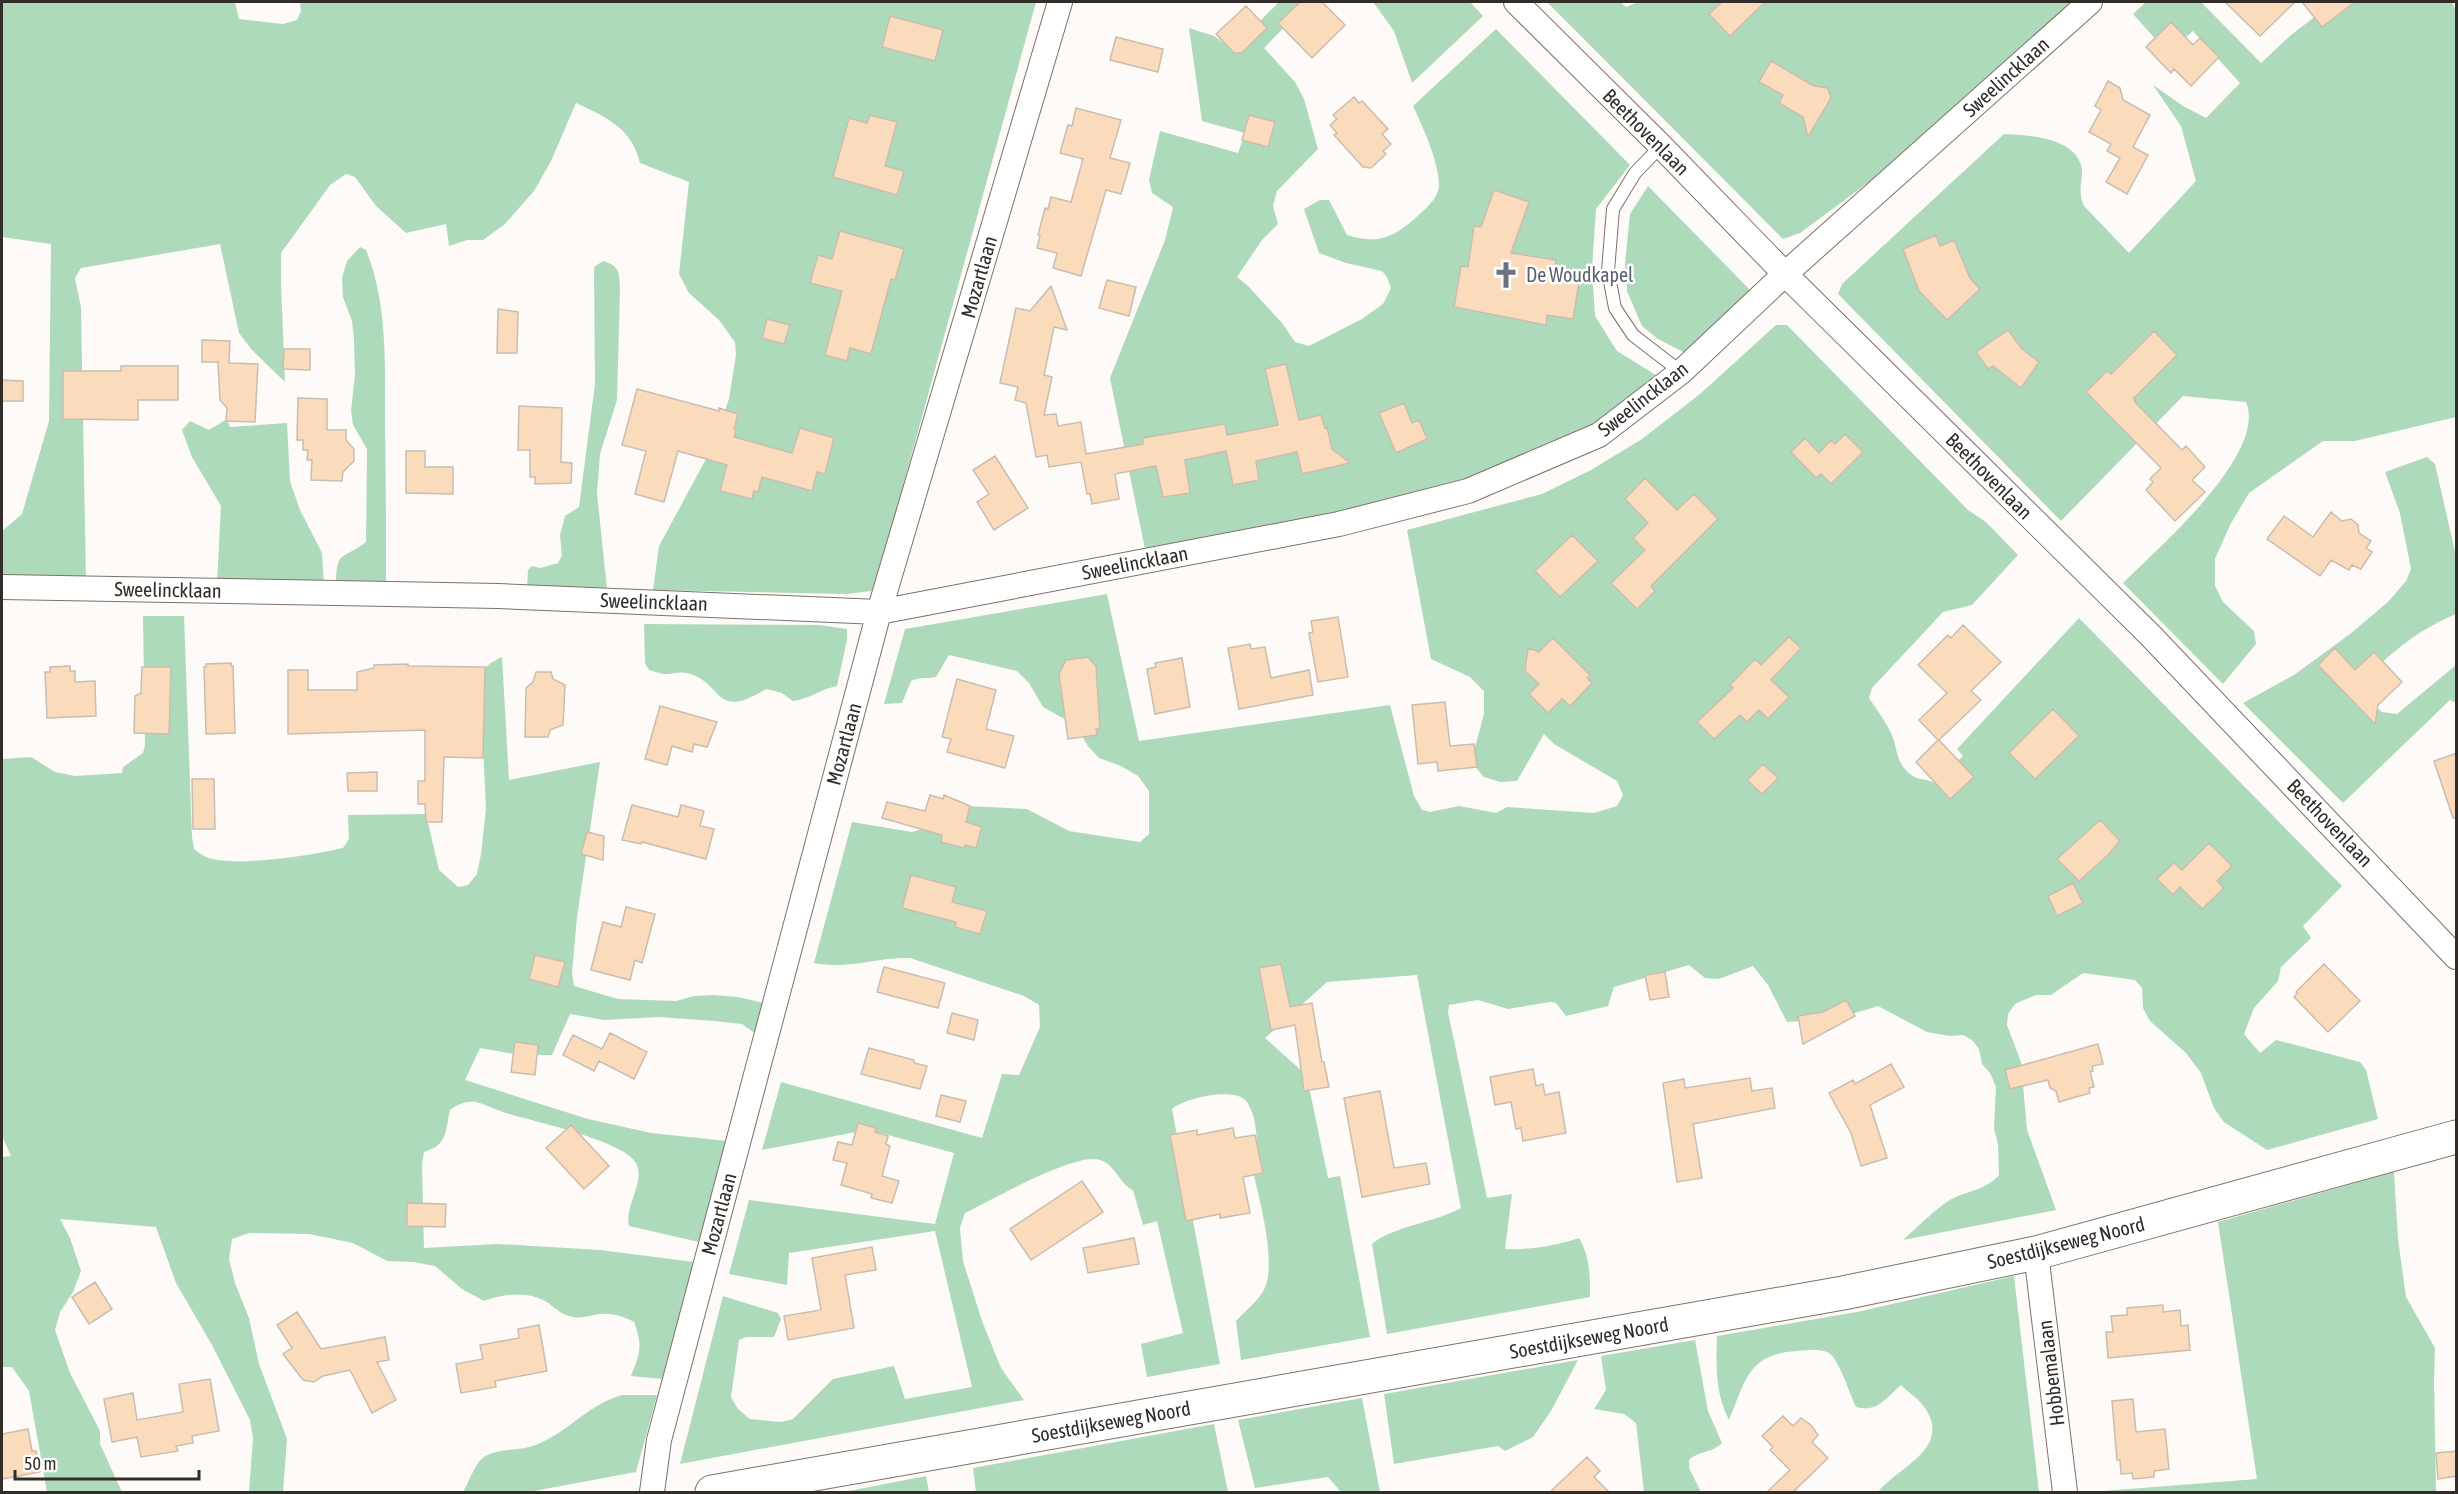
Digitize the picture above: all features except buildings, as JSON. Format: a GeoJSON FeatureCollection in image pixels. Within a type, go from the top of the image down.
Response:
{"type":"FeatureCollection","features":[{"type":"Feature","properties":{"kind":"main road","name":"Soestdijkseweg Noord"},"geometry":{"type":"LineString","coordinates":[[712,1492],[1844,1293],[2036,1253],[2457,1137]]}},
{"type":"Feature","properties":{"kind":"street","name":"Mozartlaan"},"geometry":{"type":"LineString","coordinates":[[652,1492],[659,1440],[879,612],[1060,2]]}},
{"type":"Feature","properties":{"kind":"street","name":"Beethovenlaan"},"geometry":{"type":"LineString","coordinates":[[1516,2],[1661,146],[1785,274],[2151,636],[2457,957]]}},
{"type":"Feature","properties":{"kind":"street","name":"Sweelincklaan"},"geometry":{"type":"LineString","coordinates":[[2,587],[498,596],[879,612],[1339,524],[1468,491],[1599,435],[1681,372],[1785,274],[2090,2]]}},
{"type":"Feature","properties":{"kind":"street","name":"Hobbemalaan"},"geometry":{"type":"LineString","coordinates":[[2036,1253],[2065,1492]]}},
{"type":"Feature","properties":{"kind":"lane"},"geometry":{"type":"LineString","coordinates":[[1661,146],[1635,173],[1613,209],[1608,272],[1615,308],[1633,335],[1681,372]]}},
{"type":"Feature","properties":{"kind":"green space"},"geometry":{"type":"Polygon","coordinates":[[[2,2],[235,2],[239,19],[283,24],[297,20],[301,11],[300,2],[1036,2],[875,588],[872,591],[846,594],[653,590],[659,546],[713,446],[729,399],[736,355],[735,342],[719,320],[689,293],[679,274],[689,182],[640,163],[631,141],[624,132],[598,113],[576,103],[551,161],[534,191],[505,224],[483,240],[467,240],[449,246],[446,224],[406,233],[376,206],[355,177],[346,174],[330,185],[281,253],[285,382],[251,349],[239,333],[220,244],[81,268],[75,278],[81,308],[86,582],[2,580],[2,531],[22,514],[49,421],[51,244],[2,237],[2,2]]]}},
{"type":"Feature","properties":{"kind":"green space"},"geometry":{"type":"Polygon","coordinates":[[[1279,2],[1309,2],[1264,48],[1295,82],[1304,99],[1318,149],[1277,191],[1273,206],[1278,224],[1262,240],[1237,277],[1282,323],[1295,342],[1309,346],[1362,319],[1383,304],[1391,288],[1382,271],[1346,263],[1319,253],[1304,209],[1320,200],[1329,200],[1347,235],[1370,239],[1380,239],[1397,232],[1425,210],[1437,193],[1438,176],[1430,145],[1413,106],[1496,29],[1630,165],[1596,209],[1592,269],[1595,316],[1617,351],[1659,377],[1603,423],[1487,471],[1406,499],[1145,549],[1110,378],[1165,240],[1173,207],[1152,193],[1149,180],[1160,131],[1238,153],[1245,133],[1202,121],[1189,28],[1214,36],[1232,49],[1279,2]]]}},
{"type":"Feature","properties":{"kind":"green space"},"geometry":{"type":"Polygon","coordinates":[[[1373,2],[1470,2],[1483,16],[1412,83],[1394,31],[1373,2]]]}},
{"type":"Feature","properties":{"kind":"green space"},"geometry":{"type":"Polygon","coordinates":[[[1547,2],[1620,2],[1626,7],[1638,2],[2073,2],[1869,182],[1800,233],[1783,239],[1547,2]]]}},
{"type":"Feature","properties":{"kind":"green space"},"geometry":{"type":"Polygon","coordinates":[[[2146,2],[2201,2],[2261,63],[2291,35],[2325,9],[2319,2],[2452,2],[2456,12],[2456,417],[2355,441],[2323,441],[2249,493],[2230,525],[2215,559],[2215,586],[2223,602],[2254,631],[2256,644],[2223,684],[2123,583],[2183,524],[2226,473],[2241,447],[2248,423],[2246,402],[2183,396],[2061,521],[1838,294],[1842,284],[2004,134],[2048,139],[2069,148],[2081,165],[2081,194],[2084,206],[2129,253],[2196,181],[2181,126],[2153,85],[2183,106],[2206,118],[2240,83],[2193,31],[2168,53],[2133,14],[2146,2]]]}},
{"type":"Feature","properties":{"kind":"green space"},"geometry":{"type":"Polygon","coordinates":[[[1648,186],[1753,293],[1687,354],[1658,339],[1642,326],[1627,291],[1625,263],[1630,214],[1648,186]]]}},
{"type":"Feature","properties":{"kind":"green space"},"geometry":{"type":"Polygon","coordinates":[[[360,247],[366,250],[373,271],[384,336],[386,586],[336,585],[339,561],[366,542],[367,449],[353,425],[351,411],[355,375],[354,339],[352,321],[343,297],[342,278],[347,261],[360,247]]]}},
{"type":"Feature","properties":{"kind":"green space"},"geometry":{"type":"Polygon","coordinates":[[[603,261],[618,270],[620,288],[617,400],[600,454],[597,493],[607,589],[527,588],[528,570],[532,566],[540,568],[558,563],[562,556],[560,535],[565,516],[579,507],[595,384],[594,267],[603,261]]]}},
{"type":"Feature","properties":{"kind":"green space"},"geometry":{"type":"Polygon","coordinates":[[[1776,325],[1787,325],[1968,510],[1986,522],[2018,555],[1972,605],[1943,612],[1872,688],[1869,698],[1890,730],[1903,767],[1915,777],[1935,783],[1963,756],[1957,749],[2079,618],[2342,886],[2303,926],[2311,938],[2281,967],[2278,981],[2254,1008],[2244,1034],[2260,1053],[2276,1040],[2360,1062],[2366,1070],[2378,1119],[2267,1150],[2224,1122],[2214,1108],[2201,1073],[2186,1053],[2150,1021],[2143,1008],[2142,988],[2135,980],[2083,973],[2051,995],[2036,995],[2015,1004],[2008,1014],[2007,1025],[2021,1062],[2027,1130],[2056,1210],[1903,1240],[1948,1201],[1983,1187],[1999,1175],[1998,1144],[1994,1129],[1996,1087],[1990,1073],[1982,1064],[1979,1049],[1972,1040],[1963,1035],[1950,1036],[1927,1032],[1878,1006],[1856,1013],[1787,1022],[1768,985],[1753,966],[1719,979],[1705,978],[1689,965],[1614,987],[1608,1006],[1566,1016],[1556,1003],[1550,1002],[1508,1009],[1478,1000],[1449,1005],[1448,1012],[1487,1198],[1512,1194],[1505,1249],[1543,1247],[1579,1238],[1587,1259],[1590,1297],[1387,1334],[1372,1244],[1390,1233],[1461,1208],[1417,975],[1327,982],[1265,1038],[1303,1072],[1309,1087],[1328,1178],[1340,1176],[1370,1337],[1241,1360],[1236,1321],[1261,1295],[1266,1285],[1269,1257],[1250,1159],[1257,1152],[1256,1133],[1250,1107],[1241,1097],[1210,1095],[1187,1101],[1172,1109],[1220,1364],[1147,1377],[1141,1344],[1183,1333],[1157,1221],[1143,1225],[1133,1190],[1110,1166],[1100,1160],[1088,1159],[1053,1170],[965,1213],[960,1228],[963,1261],[982,1321],[1001,1368],[1024,1400],[680,1464],[723,1296],[778,1313],[781,1319],[774,1337],[746,1337],[739,1340],[731,1397],[738,1409],[750,1419],[781,1422],[793,1419],[833,1379],[894,1366],[905,1399],[972,1387],[935,1231],[789,1253],[787,1285],[729,1274],[749,1200],[935,1224],[954,1153],[877,1132],[856,1132],[762,1150],[781,1082],[982,1138],[1002,1074],[1019,1075],[1040,1027],[1039,1005],[1024,996],[910,958],[839,965],[814,963],[852,822],[912,832],[967,806],[1027,809],[1069,831],[1140,842],[1149,834],[1149,791],[1138,776],[1121,766],[1099,758],[1088,746],[1075,725],[1043,707],[1029,683],[1017,671],[949,655],[936,677],[911,681],[902,703],[884,704],[905,629],[1107,594],[1139,741],[1390,705],[1414,796],[1422,810],[1430,812],[1459,806],[1496,813],[1507,807],[1594,813],[1617,806],[1623,795],[1617,781],[1554,744],[1544,734],[1517,781],[1500,782],[1484,777],[1477,769],[1473,755],[1484,714],[1484,691],[1470,677],[1431,659],[1407,530],[1542,494],[1591,470],[1642,439],[1700,394],[1776,325]]]}},
{"type":"Feature","properties":{"kind":"green space"},"geometry":{"type":"Polygon","coordinates":[[[227,419],[230,427],[287,423],[290,481],[300,510],[322,553],[324,585],[217,583],[221,506],[192,457],[182,430],[190,421],[209,430],[227,419]]]}},
{"type":"Feature","properties":{"kind":"green space"},"geometry":{"type":"Polygon","coordinates":[[[2427,457],[2435,464],[2456,556],[2456,614],[2410,639],[2347,695],[2364,713],[2374,705],[2382,712],[2397,714],[2456,665],[2456,703],[2450,700],[2343,803],[2243,703],[2294,675],[2350,634],[2388,602],[2406,581],[2411,569],[2400,513],[2385,472],[2427,457]]]}},
{"type":"Feature","properties":{"kind":"green space"},"geometry":{"type":"Polygon","coordinates":[[[143,616],[184,616],[192,837],[194,849],[206,857],[219,860],[254,861],[330,851],[343,848],[349,839],[348,815],[426,814],[439,870],[458,887],[468,885],[477,874],[486,809],[481,681],[485,668],[502,657],[509,780],[600,762],[577,917],[572,973],[574,986],[618,999],[676,1001],[694,996],[713,995],[738,997],[764,1003],[756,1034],[742,1024],[659,1017],[604,1020],[570,1014],[552,1055],[520,1055],[480,1048],[465,1080],[588,1119],[651,1133],[727,1141],[699,1242],[629,1226],[629,1210],[638,1178],[636,1163],[614,1147],[575,1132],[476,1102],[469,1102],[450,1110],[444,1137],[437,1146],[424,1152],[422,1164],[424,1248],[498,1244],[600,1250],[694,1262],[662,1379],[631,1376],[638,1355],[639,1337],[634,1322],[622,1317],[599,1314],[574,1317],[529,1295],[506,1295],[484,1301],[462,1289],[435,1266],[387,1261],[353,1243],[309,1234],[249,1233],[232,1239],[229,1259],[235,1283],[249,1318],[259,1364],[287,1439],[283,1492],[249,1492],[253,1438],[250,1420],[212,1345],[176,1283],[156,1227],[60,1219],[70,1238],[81,1271],[73,1292],[60,1312],[55,1330],[70,1373],[100,1431],[100,1444],[122,1492],[47,1492],[29,1391],[12,1367],[2,1367],[2,1157],[11,1156],[2,1136],[2,759],[31,757],[55,772],[75,776],[122,773],[123,767],[143,753],[145,745],[143,616]]]}},
{"type":"Feature","properties":{"kind":"green space"},"geometry":{"type":"Polygon","coordinates":[[[644,624],[819,625],[847,629],[847,640],[837,686],[793,701],[782,693],[766,689],[736,702],[720,697],[708,684],[687,673],[663,674],[649,670],[645,663],[644,624]]]}},
{"type":"Feature","properties":{"kind":"green space"},"geometry":{"type":"Polygon","coordinates":[[[2394,1172],[2398,1239],[2406,1297],[2435,1348],[2436,1492],[2090,1492],[2257,1479],[2218,1222],[2394,1172]]]}},
{"type":"Feature","properties":{"kind":"green space"},"geometry":{"type":"Polygon","coordinates":[[[2014,1276],[2039,1492],[1878,1492],[1920,1456],[1928,1446],[1932,1435],[1932,1422],[1923,1405],[1901,1385],[1876,1406],[1856,1407],[1837,1362],[1829,1353],[1822,1350],[1781,1353],[1768,1357],[1758,1364],[1745,1381],[1729,1420],[1724,1410],[1717,1369],[1717,1336],[1857,1312],[2014,1276]]]}},
{"type":"Feature","properties":{"kind":"green space"},"geometry":{"type":"Polygon","coordinates":[[[1695,1340],[1708,1411],[1722,1443],[1689,1460],[1689,1468],[1701,1492],[1644,1492],[1636,1423],[1624,1414],[1594,1409],[1606,1390],[1601,1356],[1695,1340]]]}},
{"type":"Feature","properties":{"kind":"green space"},"geometry":{"type":"Polygon","coordinates":[[[1578,1360],[1551,1411],[1533,1437],[1505,1451],[1498,1446],[1394,1464],[1384,1394],[1578,1360]]]}},
{"type":"Feature","properties":{"kind":"green space"},"geometry":{"type":"Polygon","coordinates":[[[622,1395],[657,1395],[636,1472],[528,1492],[463,1492],[475,1468],[484,1457],[496,1452],[538,1444],[599,1405],[622,1395]]]}},
{"type":"Feature","properties":{"kind":"green space"},"geometry":{"type":"Polygon","coordinates":[[[1362,1398],[1380,1492],[1341,1492],[1328,1477],[1255,1488],[1238,1420],[1362,1398]]]}},
{"type":"Feature","properties":{"kind":"green space"},"geometry":{"type":"Polygon","coordinates":[[[1214,1424],[1228,1492],[976,1492],[973,1468],[1214,1424]]]}},
{"type":"Feature","properties":{"kind":"green space"},"geometry":{"type":"Polygon","coordinates":[[[926,1476],[929,1492],[849,1492],[849,1491],[926,1476]]]}},
{"type":"Feature","properties":{"kind":"place","name":"De Woudkapel"},"geometry":{"type":"Point","coordinates":[1506,275]}}]}
